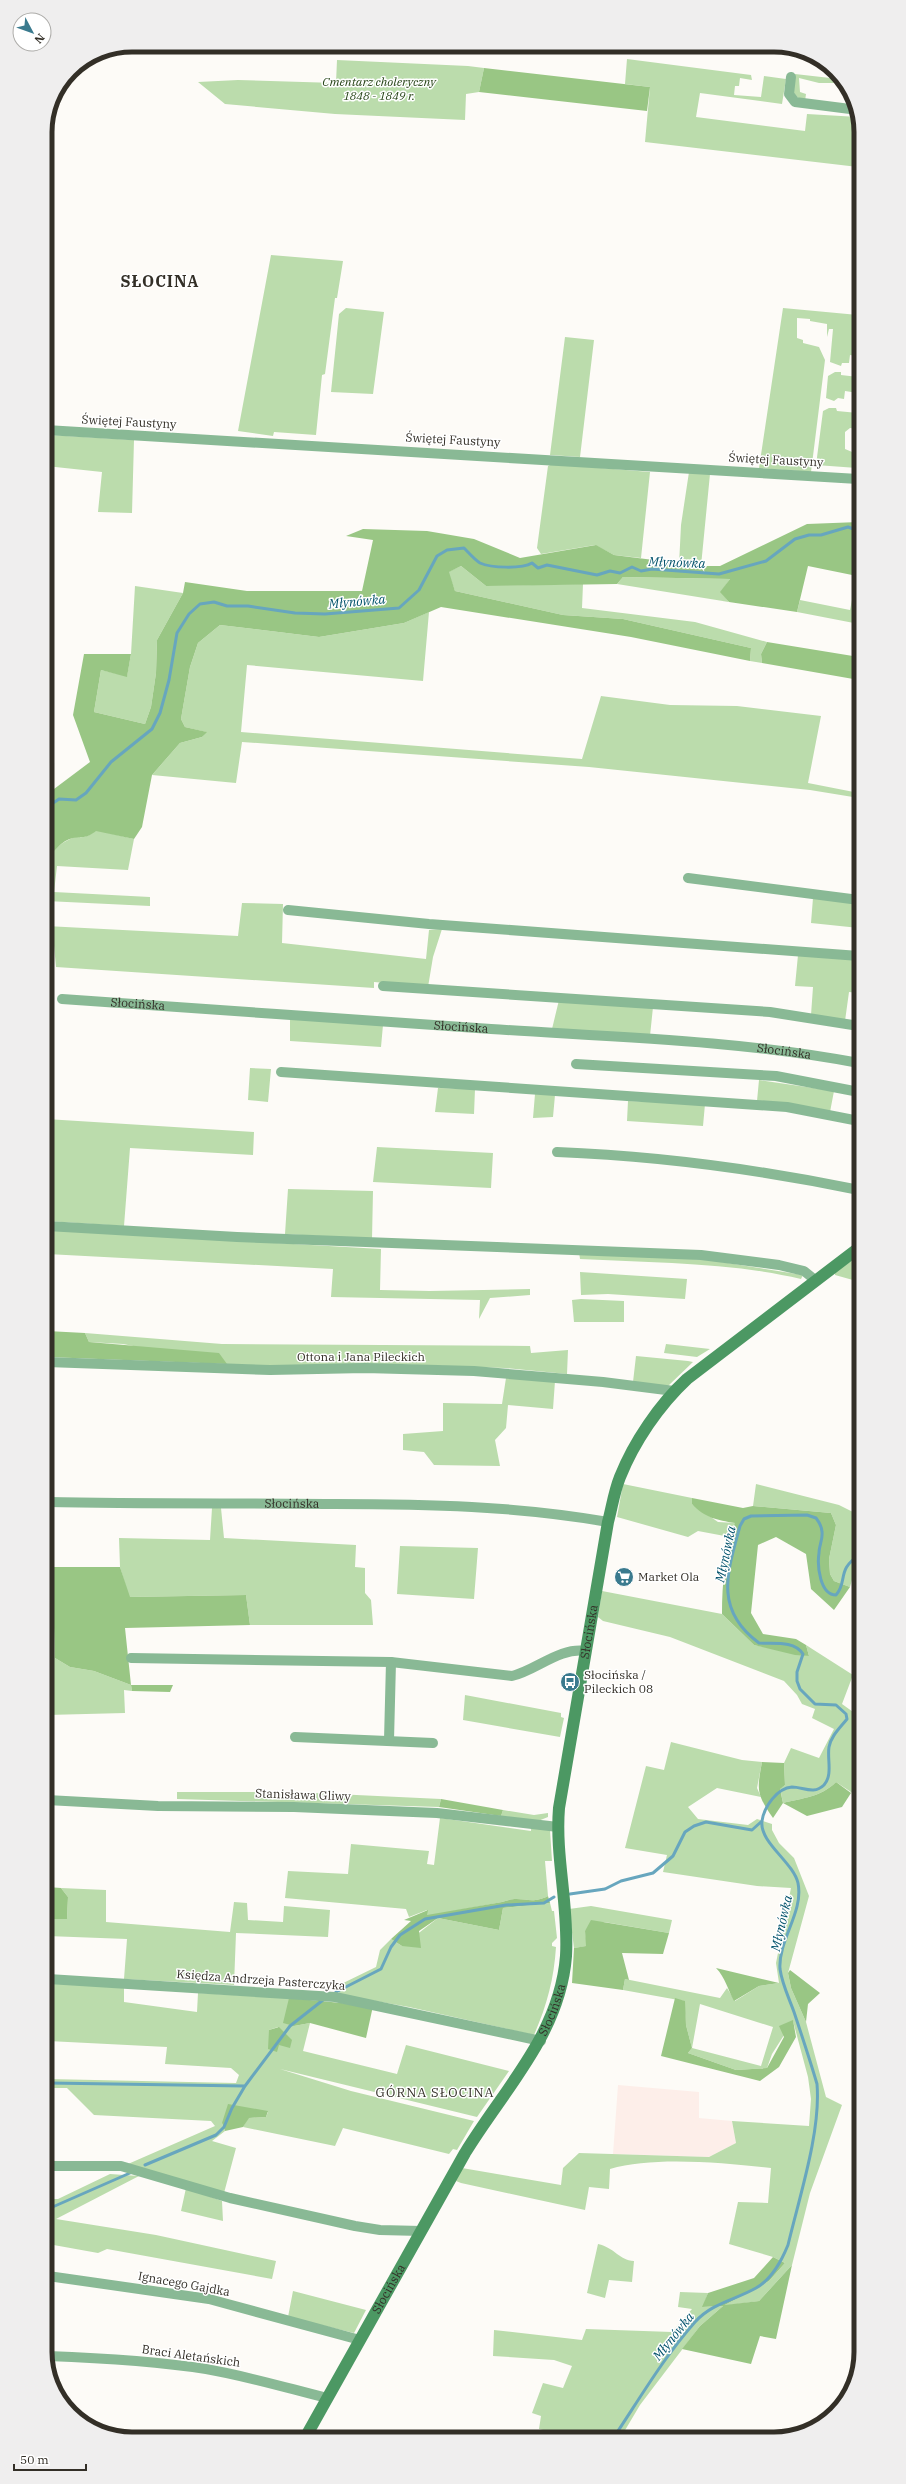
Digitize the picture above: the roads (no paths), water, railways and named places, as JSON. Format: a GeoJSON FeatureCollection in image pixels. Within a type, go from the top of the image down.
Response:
{"type":"FeatureCollection","features":[{"type":"Feature","properties":{"kind":"street"},"geometry":{"type":"LineString","coordinates":[[791,77],[789,94],[796,102],[850,109]]}},
{"type":"Feature","properties":{"kind":"street","name":"Świętej Faustyny"},"geometry":{"type":"LineString","coordinates":[[52,430],[854,479]]}},
{"type":"Feature","properties":{"kind":"street"},"geometry":{"type":"LineString","coordinates":[[688,878],[854,899]]}},
{"type":"Feature","properties":{"kind":"street"},"geometry":{"type":"LineString","coordinates":[[288,910],[429,924],[854,956]]}},
{"type":"Feature","properties":{"kind":"street"},"geometry":{"type":"LineString","coordinates":[[383,986],[770,1012],[854,1025]]}},
{"type":"Feature","properties":{"kind":"street","name":"Słocińska"},"geometry":{"type":"LineString","coordinates":[[62,998],[270,1012],[356,1020],[625,1037],[811,1054],[854,1062]]}},
{"type":"Feature","properties":{"kind":"street"},"geometry":{"type":"LineString","coordinates":[[576,1064],[776,1076],[854,1091]]}},
{"type":"Feature","properties":{"kind":"street"},"geometry":{"type":"LineString","coordinates":[[281,1072],[781,1107],[854,1120]]}},
{"type":"Feature","properties":{"kind":"street"},"geometry":{"type":"LineString","coordinates":[[557,1152],[634,1155],[744,1168],[854,1189]]}},
{"type":"Feature","properties":{"kind":"street"},"geometry":{"type":"LineString","coordinates":[[52,1226],[252,1238],[701,1255],[786,1267],[804,1271],[815,1280]]}},
{"type":"Feature","properties":{"kind":"street","name":"Słocińska"},"geometry":{"type":"LineString","coordinates":[[308,2432],[421,2231],[484,2123],[541,2041],[555,2008],[566,1955],[566,1931],[558,1846],[558,1826],[562,1790],[608,1522],[614,1494],[628,1459],[637,1443],[674,1391],[712,1358],[854,1251]]}},
{"type":"Feature","properties":{"kind":"street","name":"Ottona i Jana Pileckich"},"geometry":{"type":"LineString","coordinates":[[52,1362],[270,1370],[365,1368],[474,1371],[674,1391]]}},
{"type":"Feature","properties":{"kind":"street","name":"Słocińska"},"geometry":{"type":"LineString","coordinates":[[52,1502],[386,1504],[555,1513],[608,1522]]}},
{"type":"Feature","properties":{"kind":"street"},"geometry":{"type":"LineString","coordinates":[[131,1658],[391,1662],[512,1676],[528,1672],[559,1654],[574,1650],[586,1651]]}},
{"type":"Feature","properties":{"kind":"street"},"geometry":{"type":"LineString","coordinates":[[389,1740],[391,1662]]}},
{"type":"Feature","properties":{"kind":"street"},"geometry":{"type":"LineString","coordinates":[[294,1737],[433,1743]]}},
{"type":"Feature","properties":{"kind":"street","name":"Stanisława Gliwy"},"geometry":{"type":"LineString","coordinates":[[52,1800],[158,1806],[294,1807],[437,1813],[558,1826]]}},
{"type":"Feature","properties":{"kind":"street","name":"Księdza Andrzeja Pasterczyka"},"geometry":{"type":"LineString","coordinates":[[52,1979],[335,1997],[541,2041]]}},
{"type":"Feature","properties":{"kind":"street"},"geometry":{"type":"LineString","coordinates":[[52,2166],[121,2166],[230,2198],[355,2226],[380,2230],[421,2231]]}},
{"type":"Feature","properties":{"kind":"street","name":"Ignacego Gajdka"},"geometry":{"type":"LineString","coordinates":[[52,2277],[209,2299],[360,2340]]}},
{"type":"Feature","properties":{"kind":"street","name":"Braci Aletańskich"},"geometry":{"type":"LineString","coordinates":[[52,2356],[140,2361],[206,2369],[254,2378],[327,2398]]}},
{"type":"Feature","properties":{"kind":"waterway","name":"Młynówka"},"geometry":{"type":"LineString","coordinates":[[52,804],[59,799],[76,800],[86,793],[111,762],[152,729],[160,713],[169,680],[177,633],[189,614],[200,604],[214,602],[227,606],[248,606],[295,613],[325,614],[399,608],[419,590],[437,556],[447,550],[464,548],[480,563],[499,567],[514,567],[532,563],[538,568],[547,565],[597,575],[610,571],[620,573],[632,567],[641,571],[652,569],[719,574],[766,561],[795,539],[809,535],[821,535],[848,527],[854,529]]}},
{"type":"Feature","properties":{"kind":"waterway","name":"Młynówka"},"geometry":{"type":"LineString","coordinates":[[617,2432],[663,2363],[695,2322],[716,2306],[756,2288],[767,2280],[775,2270],[788,2245],[808,2165],[816,2123],[817,2084],[784,1986],[780,1969],[780,1958],[797,1905],[799,1894],[798,1883],[790,1867],[766,1837],[762,1829],[762,1821],[768,1804],[776,1795],[786,1788],[796,1787],[816,1790],[824,1785],[827,1781],[829,1772],[830,1743],[836,1732],[847,1719],[846,1714],[836,1705],[815,1704],[800,1689],[797,1681],[797,1672],[803,1654],[799,1650],[789,1645],[759,1643],[745,1630],[735,1617],[730,1604],[728,1590],[728,1575],[731,1559],[740,1526],[744,1519],[751,1516],[807,1515],[816,1518],[821,1526],[822,1537],[818,1559],[819,1572],[823,1585],[831,1594],[836,1595],[841,1585],[845,1570],[854,1559]]}},
{"type":"Feature","properties":{"kind":"waterway"},"geometry":{"type":"LineString","coordinates":[[570,1894],[605,1889],[621,1881],[653,1873],[673,1856],[685,1832],[694,1826],[706,1822],[752,1830],[762,1821]]}},
{"type":"Feature","properties":{"kind":"waterway"},"geometry":{"type":"LineString","coordinates":[[336,1992],[381,1969],[391,1947],[400,1935],[425,1919],[506,1905],[544,1903],[554,1897]]}},
{"type":"Feature","properties":{"kind":"waterway"},"geometry":{"type":"LineString","coordinates":[[52,2083],[245,2086],[290,2026],[323,2000]]}},
{"type":"Feature","properties":{"kind":"waterway"},"geometry":{"type":"LineString","coordinates":[[145,2165],[216,2135],[224,2127],[232,2108],[245,2086]]}},
{"type":"Feature","properties":{"kind":"waterway"},"geometry":{"type":"LineString","coordinates":[[52,2207],[130,2173]]}},
{"type":"Feature","properties":{"kind":"place","name":"Market Ola"},"geometry":{"type":"Point","coordinates":[624,1577]}},
{"type":"Feature","properties":{"kind":"place","name":"Słocińska / Pileckich 08"},"geometry":{"type":"Point","coordinates":[570,1682]}},
{"type":"Feature","properties":{"kind":"district","name":"SŁOCINA"},"geometry":{"type":"Point","coordinates":[160,281]}},
{"type":"Feature","properties":{"kind":"district","name":"GÓRNA SŁOCINA"},"geometry":{"type":"Point","coordinates":[435,2092]}},
{"type":"Feature","properties":{"kind":"park label","name":"Cmentarz choleryczny 1848 - 1849 r."},"geometry":{"type":"Point","coordinates":[379,89]}}]}
